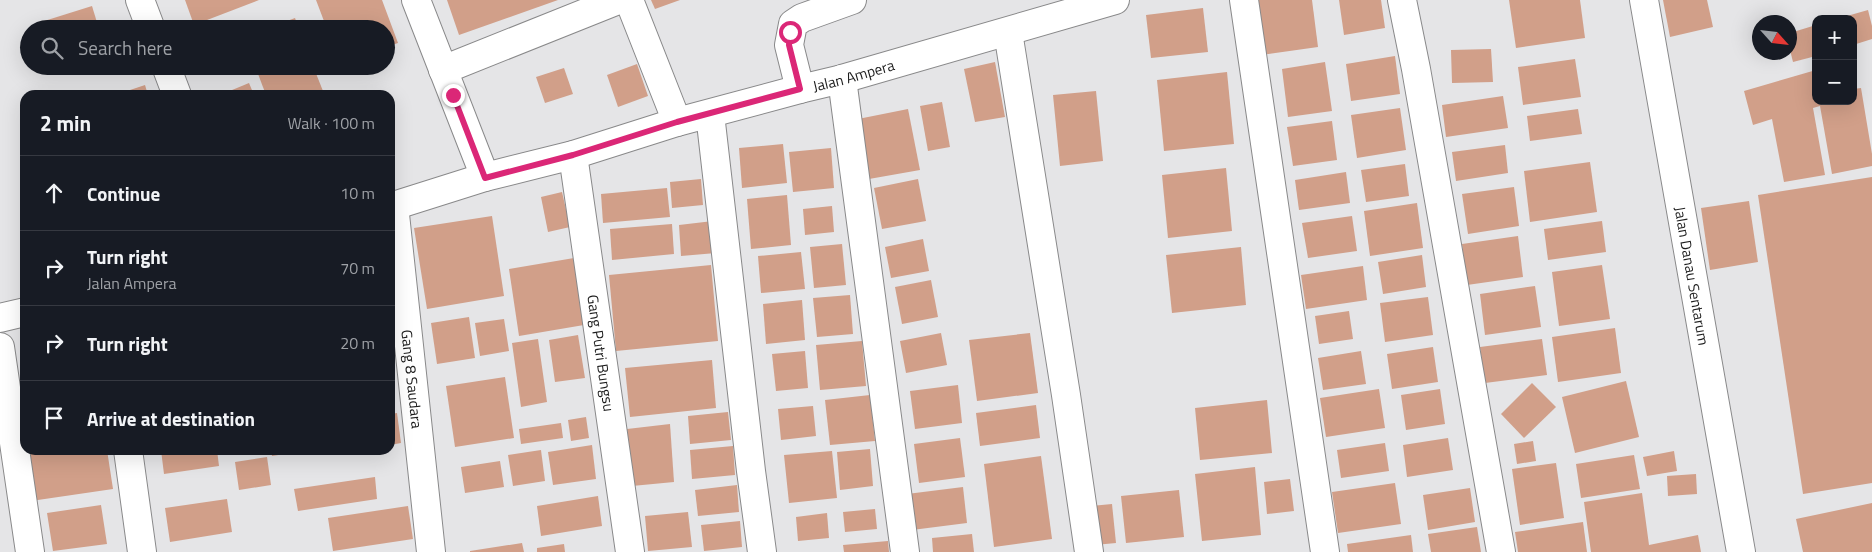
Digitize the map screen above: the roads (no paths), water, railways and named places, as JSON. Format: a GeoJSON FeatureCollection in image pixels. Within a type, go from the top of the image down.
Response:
{"type":"FeatureCollection","features":[{"type":"Feature","properties":{"kind":"street"},"geometry":{"type":"LineString","coordinates":[[140,0],[148,20]]}},
{"type":"Feature","properties":{"kind":"street"},"geometry":{"type":"LineString","coordinates":[[416,0],[485,178]]}},
{"type":"Feature","properties":{"kind":"street"},"geometry":{"type":"LineString","coordinates":[[443,70],[618,0]]}},
{"type":"Feature","properties":{"kind":"street"},"geometry":{"type":"LineString","coordinates":[[629,0],[677,122]]}},
{"type":"Feature","properties":{"kind":"street"},"geometry":{"type":"LineString","coordinates":[[799,83],[789,45],[792,24],[802,18],[852,0]]}},
{"type":"Feature","properties":{"kind":"street","name":"Jalan Ampera"},"geometry":{"type":"LineString","coordinates":[[395,205],[710,114],[799,83],[842,79],[1115,0]]}},
{"type":"Feature","properties":{"kind":"street"},"geometry":{"type":"LineString","coordinates":[[1244,0],[1325,552]]}},
{"type":"Feature","properties":{"kind":"street"},"geometry":{"type":"LineString","coordinates":[[1402,0],[1420,88],[1501,552]]}},
{"type":"Feature","properties":{"kind":"street","name":"Jalan Danau Sentarum"},"geometry":{"type":"LineString","coordinates":[[1644,0],[1741,552]]}},
{"type":"Feature","properties":{"kind":"street"},"geometry":{"type":"LineString","coordinates":[[1008,32],[1089,552]]}},
{"type":"Feature","properties":{"kind":"street"},"geometry":{"type":"LineString","coordinates":[[170,75],[176,90]]}},
{"type":"Feature","properties":{"kind":"street"},"geometry":{"type":"LineString","coordinates":[[842,79],[905,552]]}},
{"type":"Feature","properties":{"kind":"street"},"geometry":{"type":"LineString","coordinates":[[710,114],[762,552]]}},
{"type":"Feature","properties":{"kind":"street","name":"Gang Putri Bungsu"},"geometry":{"type":"LineString","coordinates":[[573,155],[630,552]]}},
{"type":"Feature","properties":{"kind":"street","name":"Gang 8 Saudara"},"geometry":{"type":"LineString","coordinates":[[395,233],[431,552]]}},
{"type":"Feature","properties":{"kind":"street"},"geometry":{"type":"LineString","coordinates":[[0,318],[20,313]]}},
{"type":"Feature","properties":{"kind":"street"},"geometry":{"type":"LineString","coordinates":[[0,347],[30,552]]}},
{"type":"Feature","properties":{"kind":"street"},"geometry":{"type":"LineString","coordinates":[[129,455],[142,552]]}}]}
